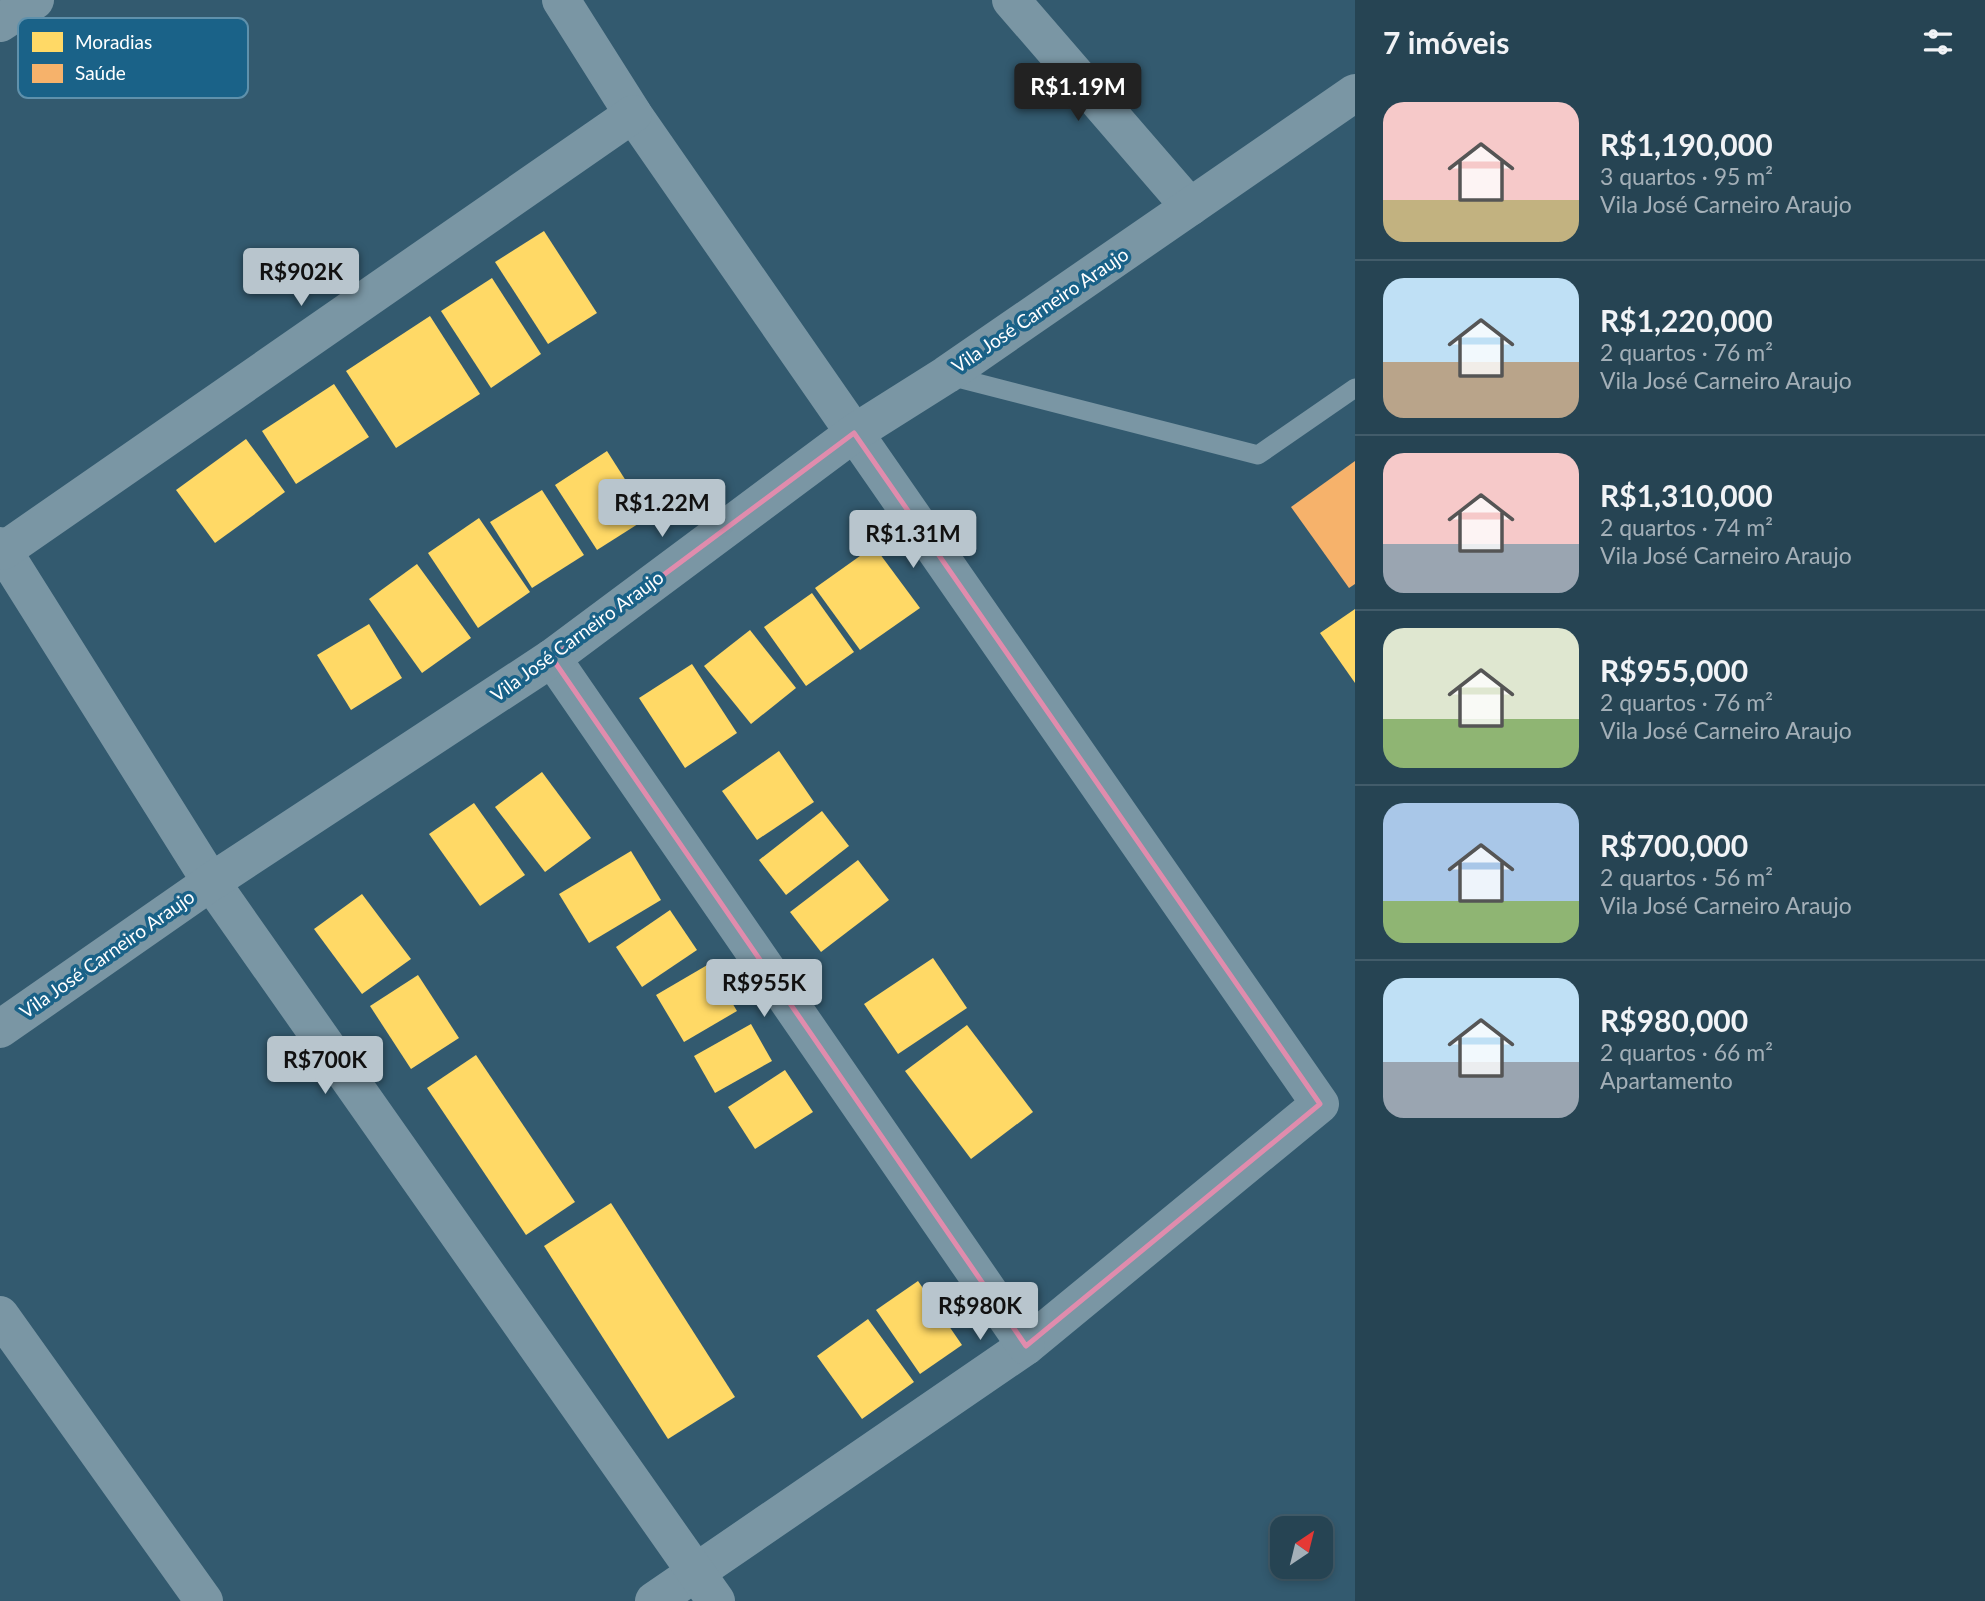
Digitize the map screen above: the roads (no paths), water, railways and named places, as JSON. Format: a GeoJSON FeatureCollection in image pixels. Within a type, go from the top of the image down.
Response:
{"type":"FeatureCollection","features":[{"type":"Feature","properties":{"kind":"street"},"geometry":{"type":"LineString","coordinates":[[0,23],[35,0]]}},
{"type":"Feature","properties":{"kind":"street"},"geometry":{"type":"LineString","coordinates":[[561,0],[633,114],[1320,1104],[1026,1346],[707,1587],[654,1601]]}},
{"type":"Feature","properties":{"kind":"street"},"geometry":{"type":"LineString","coordinates":[[1011,0],[1191,207]]}},
{"type":"Feature","properties":{"kind":"street","name":"Vila José Carneiro Araujo"},"geometry":{"type":"LineString","coordinates":[[0,1029],[211,882],[552,658],[854,433],[946,375],[1355,93]]}},
{"type":"Feature","properties":{"kind":"street"},"geometry":{"type":"LineString","coordinates":[[633,114],[1,549],[211,882],[707,1587]]}},
{"type":"Feature","properties":{"kind":"street"},"geometry":{"type":"LineString","coordinates":[[552,658],[1026,1346]]}},
{"type":"Feature","properties":{"kind":"street"},"geometry":{"type":"LineString","coordinates":[[0,1315],[204,1601]]}},
{"type":"Feature","properties":{"kind":"lane"},"geometry":{"type":"LineString","coordinates":[[946,375],[1258,455],[1355,388]]}}]}
